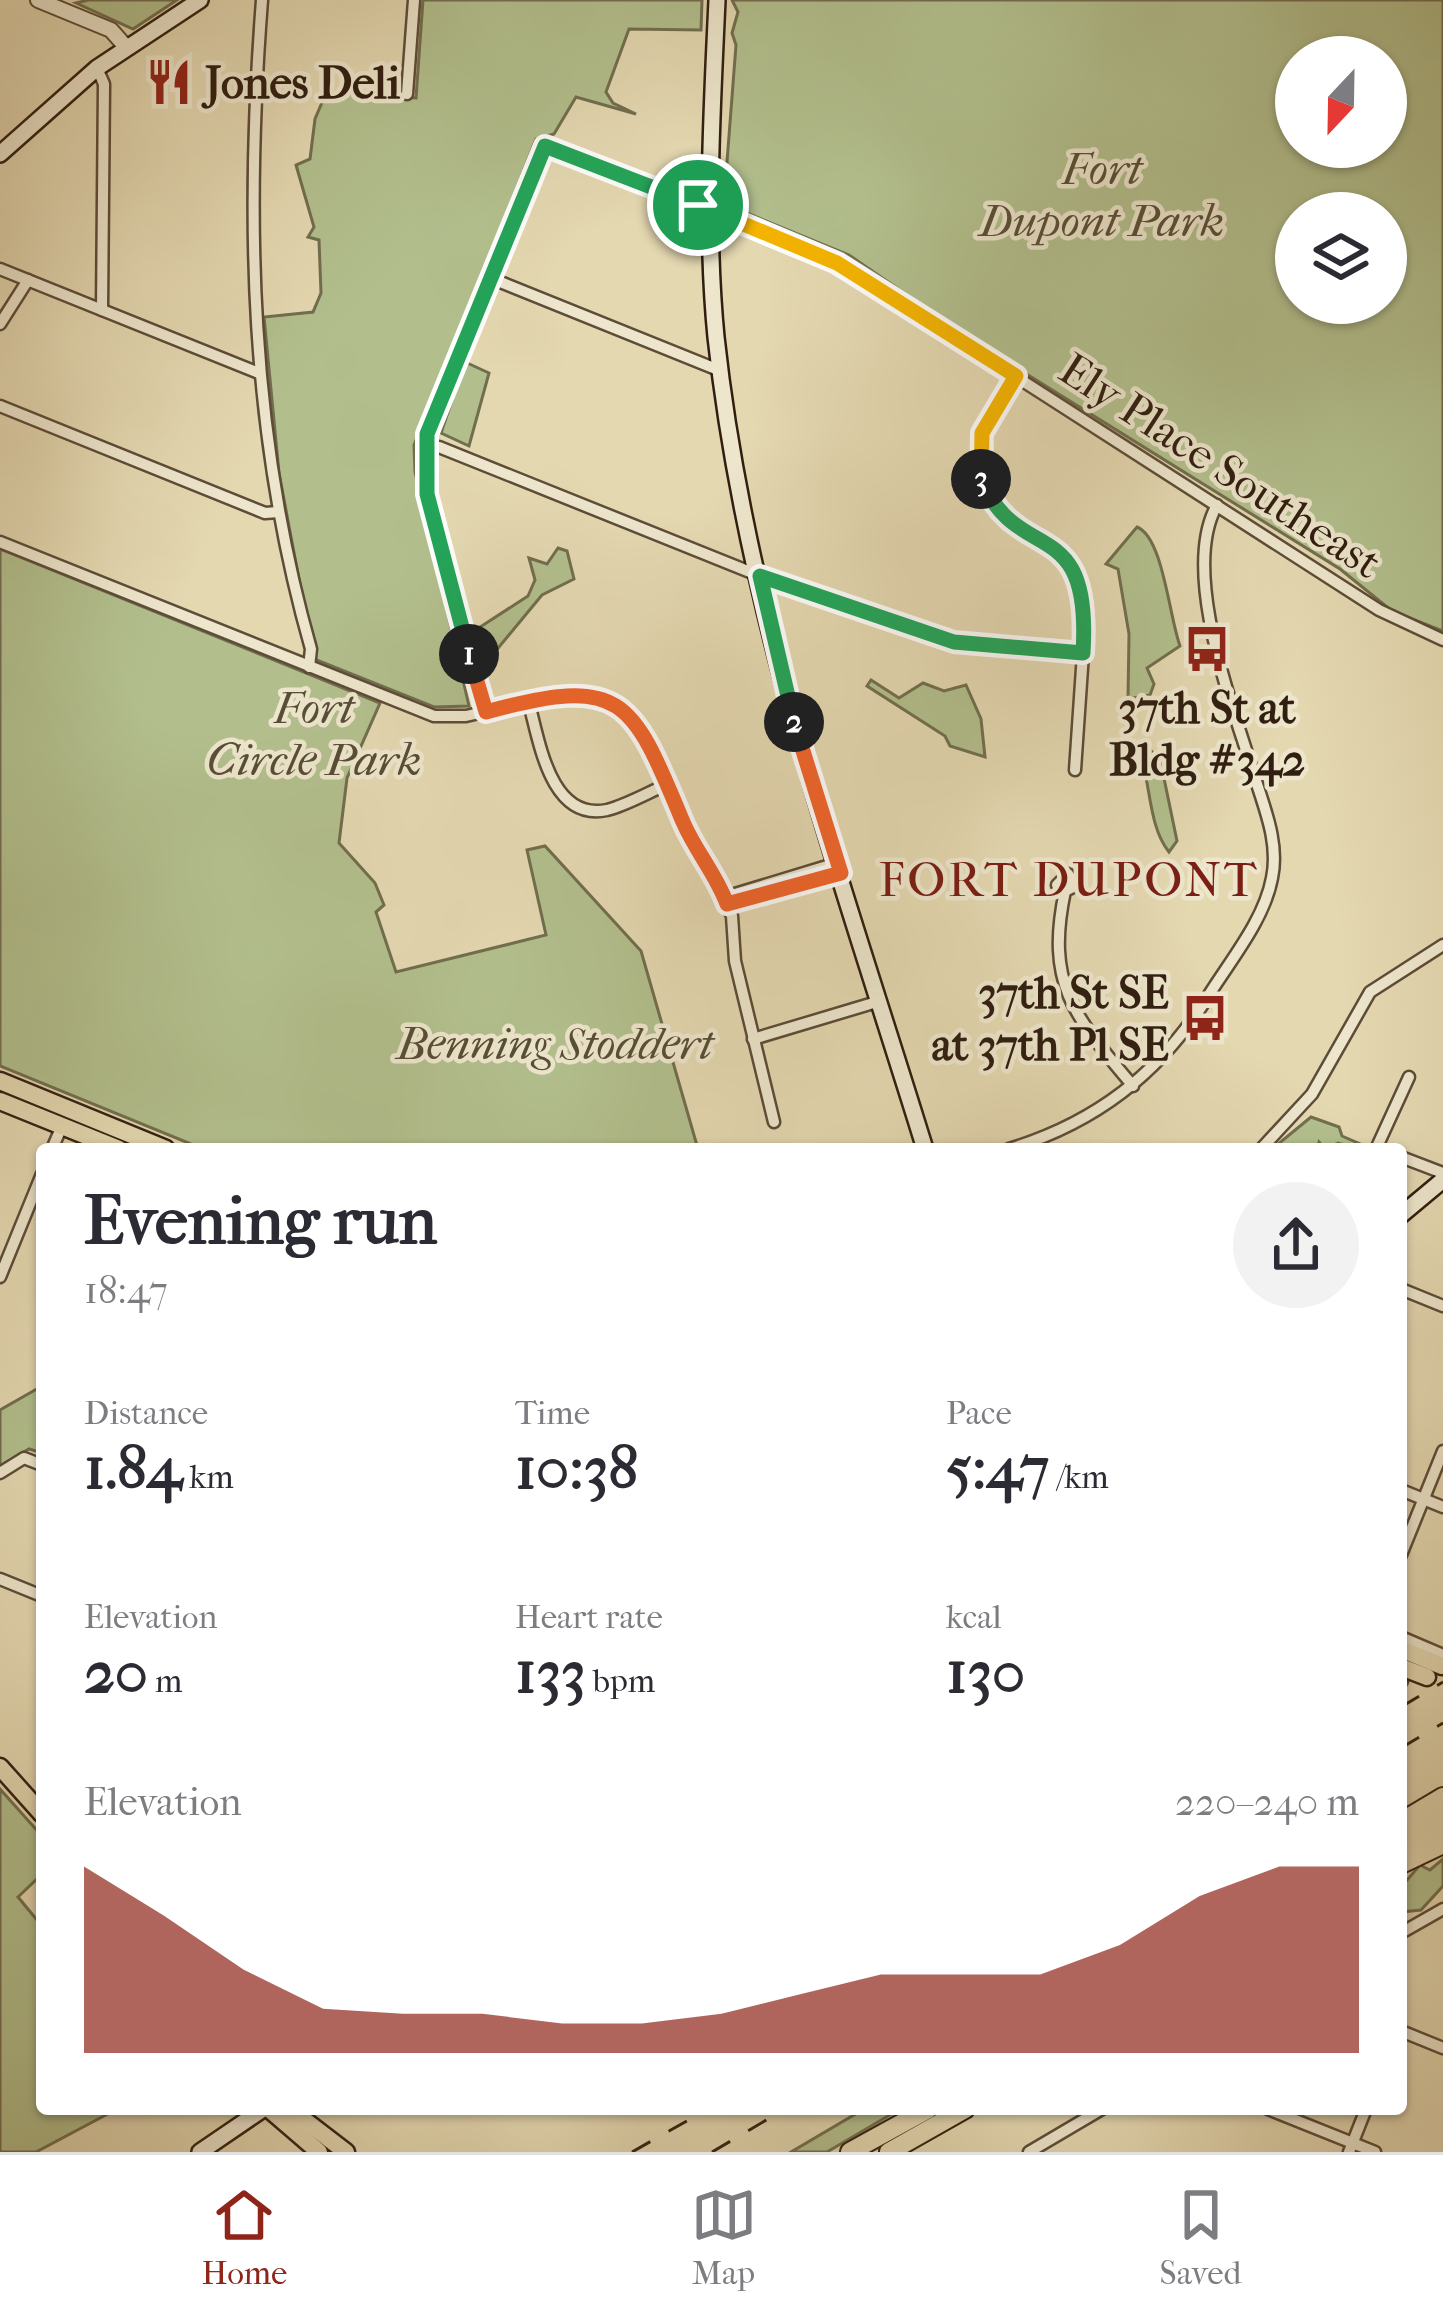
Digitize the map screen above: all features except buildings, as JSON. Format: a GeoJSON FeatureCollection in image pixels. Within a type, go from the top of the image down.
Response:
{"type":"FeatureCollection","features":[{"type":"Feature","properties":{"kind":"highway"},"geometry":{"type":"LineString","coordinates":[[1407,1818],[1443,1796]]}},
{"type":"Feature","properties":{"kind":"highway"},"geometry":{"type":"LineString","coordinates":[[1407,1832],[1443,1812]]}},
{"type":"Feature","properties":{"kind":"highway"},"geometry":{"type":"LineString","coordinates":[[1407,1845],[1443,1828]]}},
{"type":"Feature","properties":{"kind":"highway"},"geometry":{"type":"LineString","coordinates":[[1407,1861],[1443,1844]]}},
{"type":"Feature","properties":{"kind":"highway"},"geometry":{"type":"LineString","coordinates":[[850,2152],[917,2115]]}},
{"type":"Feature","properties":{"kind":"highway"},"geometry":{"type":"LineString","coordinates":[[889,2152],[954,2115]]}},
{"type":"Feature","properties":{"kind":"main road"},"geometry":{"type":"LineString","coordinates":[[0,154],[97,68],[200,0]]}},
{"type":"Feature","properties":{"kind":"main road"},"geometry":{"type":"LineString","coordinates":[[717,0],[710,210],[721,371],[789,706],[923,1143]]}},
{"type":"Feature","properties":{"kind":"main road"},"geometry":{"type":"LineString","coordinates":[[0,1081],[151,1143]]}},
{"type":"Feature","properties":{"kind":"main road"},"geometry":{"type":"LineString","coordinates":[[0,1101],[103,1143]]}},
{"type":"Feature","properties":{"kind":"main road"},"geometry":{"type":"LineString","coordinates":[[1407,1207],[1443,1176]]}},
{"type":"Feature","properties":{"kind":"main road"},"geometry":{"type":"LineString","coordinates":[[1407,1653],[1435,1672]]}},
{"type":"Feature","properties":{"kind":"main road"},"geometry":{"type":"LineString","coordinates":[[0,1767],[36,1807]]}},
{"type":"Feature","properties":{"kind":"main road"},"geometry":{"type":"LineString","coordinates":[[200,2152],[258,2115]]}},
{"type":"Feature","properties":{"kind":"main road"},"geometry":{"type":"LineString","coordinates":[[274,2115],[320,2152]]}},
{"type":"Feature","properties":{"kind":"main road"},"geometry":{"type":"LineString","coordinates":[[298,2115],[346,2152]]}},
{"type":"Feature","properties":{"kind":"street"},"geometry":{"type":"LineString","coordinates":[[262,0],[250,218],[259,373],[278,512],[310,649],[309,667]]}},
{"type":"Feature","properties":{"kind":"street"},"geometry":{"type":"LineString","coordinates":[[407,94],[414,0]]}},
{"type":"Feature","properties":{"kind":"street"},"geometry":{"type":"LineString","coordinates":[[43,1],[111,30],[126,47]]}},
{"type":"Feature","properties":{"kind":"street"},"geometry":{"type":"LineString","coordinates":[[97,68],[104,84],[102,310]]}},
{"type":"Feature","properties":{"kind":"street","name":"Ely Place Southeast"},"geometry":{"type":"LineString","coordinates":[[488,278],[545,146],[837,263],[1389,616],[1443,640]]}},
{"type":"Feature","properties":{"kind":"street"},"geometry":{"type":"LineString","coordinates":[[0,269],[259,373]]}},
{"type":"Feature","properties":{"kind":"street"},"geometry":{"type":"LineString","coordinates":[[486,712],[438,543],[425,480],[425,446],[488,278],[721,371]]}},
{"type":"Feature","properties":{"kind":"street"},"geometry":{"type":"LineString","coordinates":[[0,324],[28,280]]}},
{"type":"Feature","properties":{"kind":"street"},"geometry":{"type":"LineString","coordinates":[[1016,376],[982,433],[979,473],[1000,511],[1058,551],[1076,572],[1085,603],[1075,770]]}},
{"type":"Feature","properties":{"kind":"street"},"geometry":{"type":"LineString","coordinates":[[0,406],[265,513],[278,512]]}},
{"type":"Feature","properties":{"kind":"street"},"geometry":{"type":"LineString","coordinates":[[425,446],[439,447],[760,576],[954,642],[1083,653]]}},
{"type":"Feature","properties":{"kind":"street"},"geometry":{"type":"LineString","coordinates":[[1024,1143],[1084,1119],[1132,1086],[1190,1024],[1258,915],[1273,873],[1272,835],[1212,624],[1207,555],[1217,505]]}},
{"type":"Feature","properties":{"kind":"street"},"geometry":{"type":"LineString","coordinates":[[0,542],[434,716],[486,712],[581,693],[620,707],[644,732],[698,856],[726,901],[774,1122]]}},
{"type":"Feature","properties":{"kind":"street"},"geometry":{"type":"LineString","coordinates":[[528,700],[554,783],[576,804],[607,810],[668,784]]}},
{"type":"Feature","properties":{"kind":"street"},"geometry":{"type":"LineString","coordinates":[[726,901],[839,868]]}},
{"type":"Feature","properties":{"kind":"street"},"geometry":{"type":"LineString","coordinates":[[1065,890],[1057,939],[1064,989],[1078,1018],[1132,1086]]}},
{"type":"Feature","properties":{"kind":"street"},"geometry":{"type":"LineString","coordinates":[[1267,1143],[1312,1094],[1370,992],[1443,945]]}},
{"type":"Feature","properties":{"kind":"street"},"geometry":{"type":"LineString","coordinates":[[753,1039],[880,1000]]}},
{"type":"Feature","properties":{"kind":"street"},"geometry":{"type":"LineString","coordinates":[[1380,1143],[1408,1077]]}},
{"type":"Feature","properties":{"kind":"street"},"geometry":{"type":"LineString","coordinates":[[55,1143],[62,1126]]}},
{"type":"Feature","properties":{"kind":"street"},"geometry":{"type":"LineString","coordinates":[[1407,1160],[1443,1176]]}},
{"type":"Feature","properties":{"kind":"street"},"geometry":{"type":"LineString","coordinates":[[0,1277],[36,1189]]}},
{"type":"Feature","properties":{"kind":"street"},"geometry":{"type":"LineString","coordinates":[[1407,1291],[1443,1306]]}},
{"type":"Feature","properties":{"kind":"street"},"geometry":{"type":"LineString","coordinates":[[1407,1540],[1443,1451]]}},
{"type":"Feature","properties":{"kind":"street"},"geometry":{"type":"LineString","coordinates":[[0,1473],[24,1458],[36,1463]]}},
{"type":"Feature","properties":{"kind":"street"},"geometry":{"type":"LineString","coordinates":[[1407,1492],[1443,1508]]}},
{"type":"Feature","properties":{"kind":"street"},"geometry":{"type":"LineString","coordinates":[[0,1579],[36,1594]]}},
{"type":"Feature","properties":{"kind":"street"},"geometry":{"type":"LineString","coordinates":[[1407,1640],[1443,1655]]}},
{"type":"Feature","properties":{"kind":"street"},"geometry":{"type":"LineString","coordinates":[[1407,1930],[1443,1909]]}},
{"type":"Feature","properties":{"kind":"street"},"geometry":{"type":"LineString","coordinates":[[1407,2033],[1443,2048]]}},
{"type":"Feature","properties":{"kind":"street"},"geometry":{"type":"LineString","coordinates":[[1029,2152],[1047,2148],[1094,2115]]}},
{"type":"Feature","properties":{"kind":"street"},"geometry":{"type":"LineString","coordinates":[[1281,2115],[1350,2147],[1375,2152]]}},
{"type":"Feature","properties":{"kind":"street"},"geometry":{"type":"LineString","coordinates":[[1350,2147],[1363,2115]]}},
{"type":"Feature","properties":{"kind":"green space"},"geometry":{"type":"Polygon","coordinates":[[[177,0],[133,29],[76,3],[177,0]]]}},
{"type":"Feature","properties":{"kind":"green space","name":"Fort Circle Park"},"geometry":{"type":"Polygon","coordinates":[[[423,0],[702,0],[701,30],[629,29],[606,92],[613,103],[636,114],[576,97],[554,134],[536,139],[414,445],[415,472],[469,706],[434,707],[314,659],[279,473],[264,317],[313,312],[321,293],[319,240],[308,237],[314,227],[296,165],[310,159],[315,119],[326,93],[416,98],[423,0]]]}},
{"type":"Feature","properties":{"kind":"green space","name":"Fort Dupont Park"},"geometry":{"type":"Polygon","coordinates":[[[732,0],[1443,0],[1443,631],[1392,611],[1340,569],[978,344],[849,255],[737,209],[725,188],[736,45],[732,33],[738,12],[732,0]]]}},
{"type":"Feature","properties":{"kind":"green space"},"geometry":{"type":"Polygon","coordinates":[[[465,362],[489,373],[469,446],[441,433],[465,362]]]}},
{"type":"Feature","properties":{"kind":"green space"},"geometry":{"type":"Polygon","coordinates":[[[1137,527],[1146,534],[1159,561],[1180,646],[1147,668],[1154,684],[1150,695],[1128,699],[1129,634],[1118,569],[1106,564],[1137,527]]]}},
{"type":"Feature","properties":{"kind":"green space"},"geometry":{"type":"Polygon","coordinates":[[[558,548],[567,551],[574,579],[542,595],[489,659],[477,629],[528,596],[535,580],[529,558],[547,564],[558,548]]]}},
{"type":"Feature","properties":{"kind":"green space","name":"Benning Stoddert"},"geometry":{"type":"Polygon","coordinates":[[[0,549],[380,703],[347,778],[339,843],[375,883],[384,905],[376,912],[396,972],[546,935],[527,850],[545,846],[641,951],[696,1143],[188,1143],[0,1066],[0,549]]]}},
{"type":"Feature","properties":{"kind":"green space"},"geometry":{"type":"Polygon","coordinates":[[[871,680],[899,698],[923,683],[944,691],[966,685],[981,719],[985,757],[950,746],[945,736],[867,686],[871,680]]]}},
{"type":"Feature","properties":{"kind":"green space"},"geometry":{"type":"Polygon","coordinates":[[[1146,744],[1161,764],[1177,841],[1169,852],[1153,817],[1139,750],[1146,744]]]}},
{"type":"Feature","properties":{"kind":"green space"},"geometry":{"type":"Polygon","coordinates":[[[1311,1117],[1339,1127],[1342,1136],[1358,1143],[1319,1142],[1279,1143],[1311,1117]]]}},
{"type":"Feature","properties":{"kind":"green space"},"geometry":{"type":"Polygon","coordinates":[[[36,1389],[36,1451],[29,1449],[0,1466],[0,1410],[36,1389]]]}},
{"type":"Feature","properties":{"kind":"green space"},"geometry":{"type":"Polygon","coordinates":[[[0,1789],[36,1829],[36,1880],[18,1897],[36,1919],[36,2115],[106,2115],[36,2152],[0,2152],[0,1789]]]}},
{"type":"Feature","properties":{"kind":"green space"},"geometry":{"type":"Polygon","coordinates":[[[1443,1859],[1443,1886],[1421,1910],[1407,1911],[1407,1880],[1420,1865],[1430,1870],[1443,1859]]]}},
{"type":"Feature","properties":{"kind":"green space"},"geometry":{"type":"Polygon","coordinates":[[[854,2115],[890,2115],[827,2152],[791,2152],[854,2115]]]}},
{"type":"Feature","properties":{"kind":"railway"},"geometry":{"type":"LineString","coordinates":[[1407,1703],[1443,1682]]}},
{"type":"Feature","properties":{"kind":"railway"},"geometry":{"type":"LineString","coordinates":[[1407,1744],[1443,1723]]}},
{"type":"Feature","properties":{"kind":"railway"},"geometry":{"type":"LineString","coordinates":[[632,2152],[697,2115]]}},
{"type":"Feature","properties":{"kind":"railway"},"geometry":{"type":"LineString","coordinates":[[712,2152],[775,2115]]}},
{"type":"Feature","properties":{"kind":"place","name":"Jones Deli"},"geometry":{"type":"Point","coordinates":[169,82]}},
{"type":"Feature","properties":{"kind":"place","name":"37th St at Bldg #342"},"geometry":{"type":"Point","coordinates":[1207,649]}},
{"type":"Feature","properties":{"kind":"place","name":"37th St SE at 37th Pl SE"},"geometry":{"type":"Point","coordinates":[1205,1018]}},
{"type":"Feature","properties":{"kind":"district","name":"FORT DUPONT"},"geometry":{"type":"Point","coordinates":[1069,879]}},
{"type":"Feature","properties":{"kind":"route"},"geometry":{"type":"LineString","coordinates":[[545,146],[698,205],[837,263],[1016,376],[982,433],[977,458],[981,480],[1000,511],[1068,560],[1082,584],[1085,603],[1083,653],[974,646],[909,629],[760,576],[789,706],[841,873],[727,904],[715,875],[695,851],[651,744],[626,712],[600,697],[570,692],[486,712],[438,543],[424,466],[427,434],[440,399],[545,146]]}}]}
